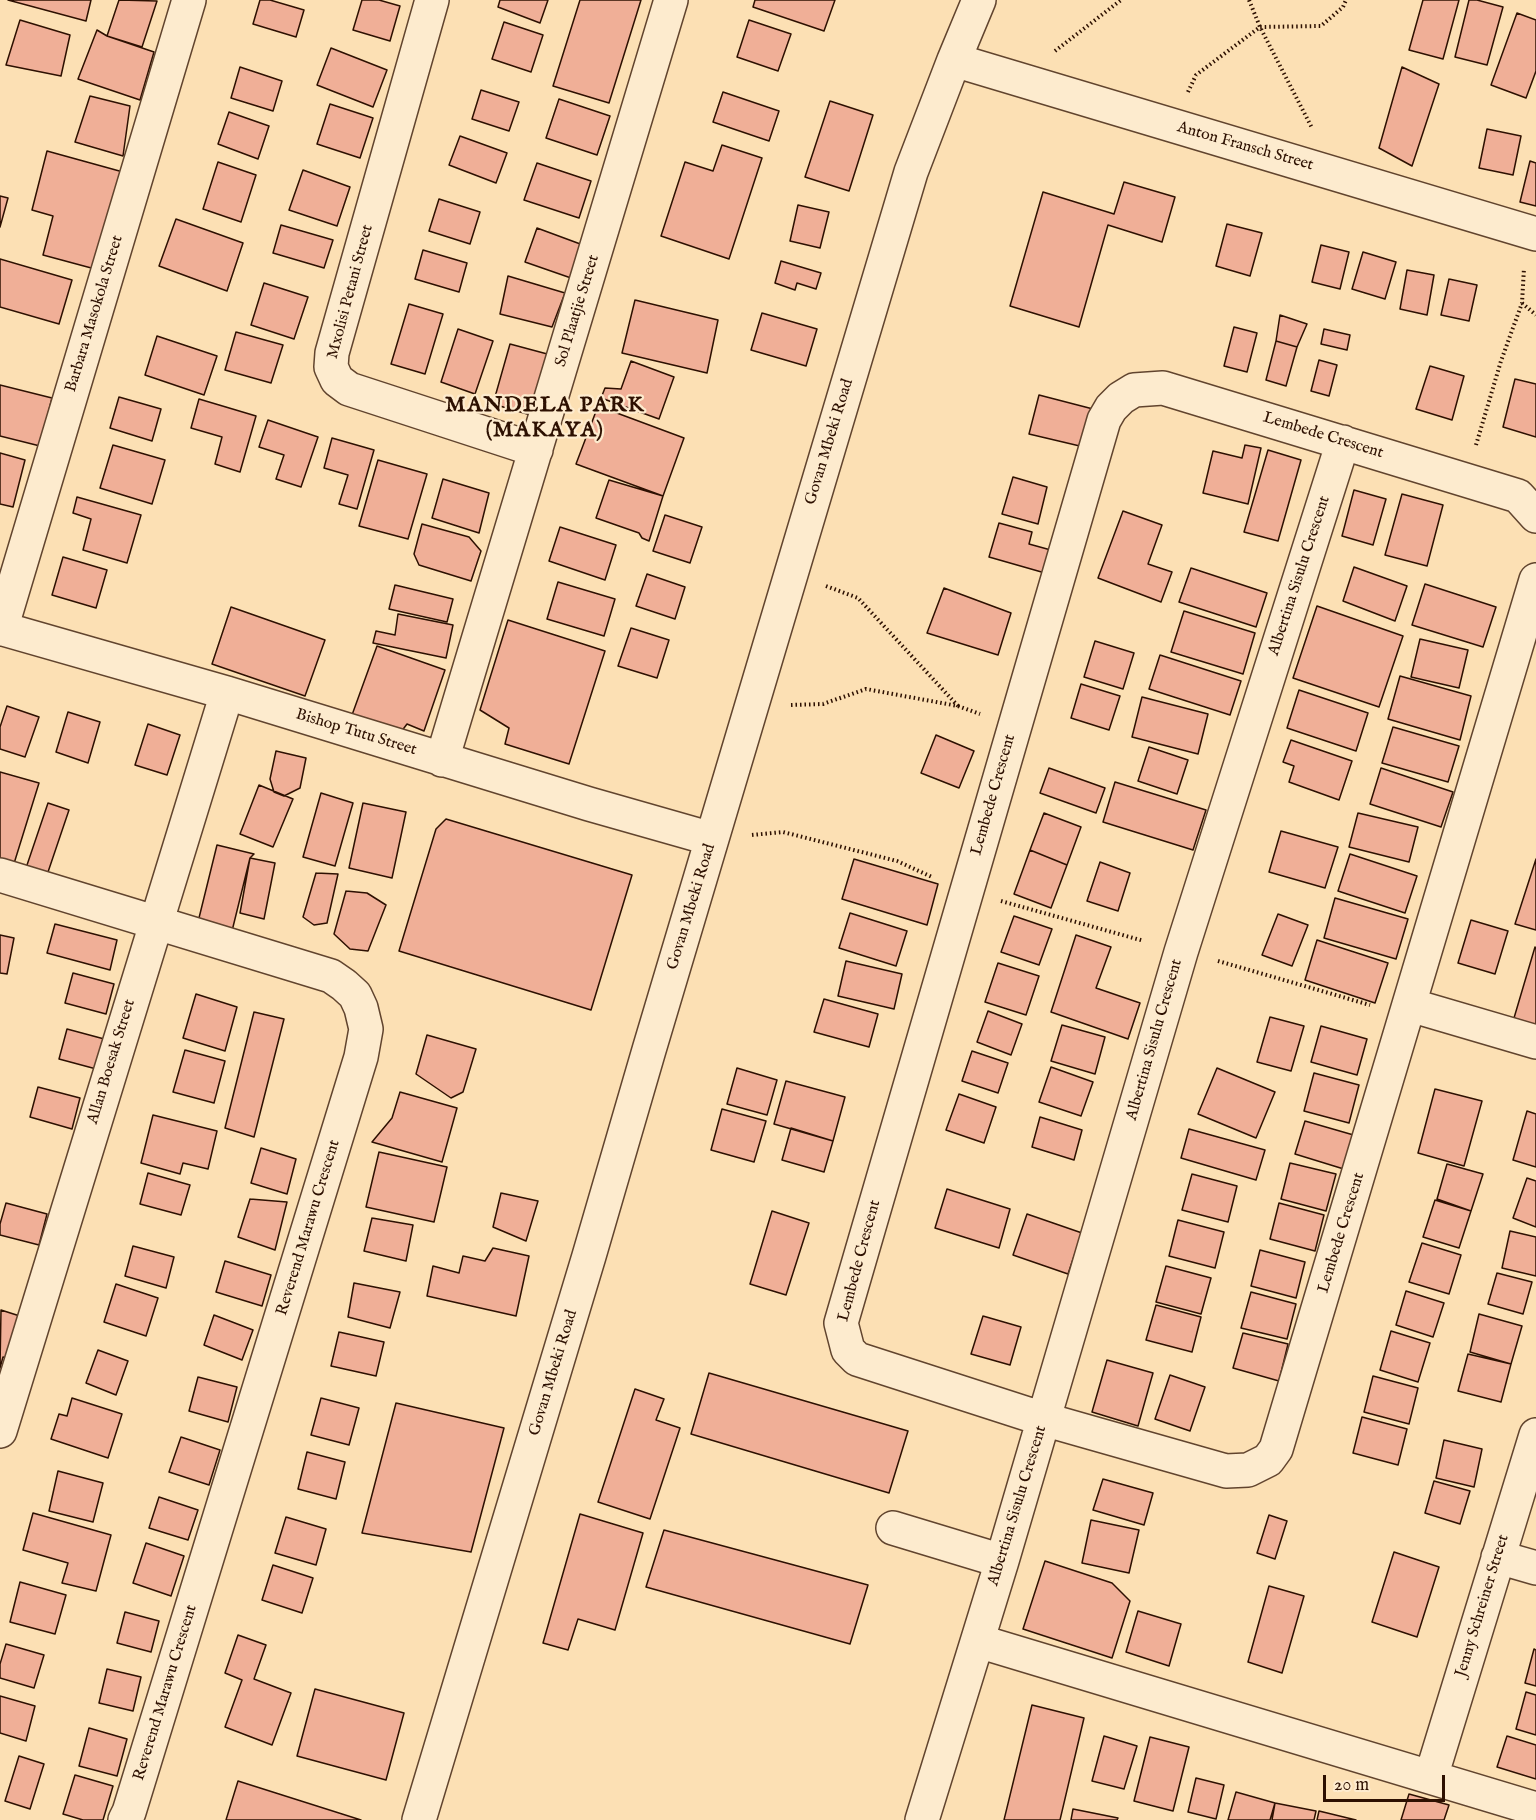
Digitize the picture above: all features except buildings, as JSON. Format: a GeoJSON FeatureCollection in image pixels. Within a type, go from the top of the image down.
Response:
{"type":"FeatureCollection","features":[{"type":"Feature","properties":{"kind":"street","name":"Barbara Masokola Street"},"geometry":{"type":"LineString","coordinates":[[1,628],[189,0]]}},
{"type":"Feature","properties":{"kind":"street","name":"Mxolisi Petani Street"},"geometry":{"type":"LineString","coordinates":[[432,0],[332,353],[332,367],[337,380],[349,389],[536,450]]}},
{"type":"Feature","properties":{"kind":"street","name":"Sol Plaatjie Street"},"geometry":{"type":"LineString","coordinates":[[442,760],[671,0]]}},
{"type":"Feature","properties":{"kind":"street","name":"Govan Mbeki Road"},"geometry":{"type":"LineString","coordinates":[[419,1820],[590,1256],[911,172],[979,0]]}},
{"type":"Feature","properties":{"kind":"street","name":"Anton Fransch Street"},"geometry":{"type":"LineString","coordinates":[[954,60],[1531,232]]}},
{"type":"Feature","properties":{"kind":"street","name":"Lembede Crescent"},"geometry":{"type":"LineString","coordinates":[[1536,516],[1518,496],[1162,388],[1134,390],[1111,408],[1104,420],[841,1323],[848,1350],[857,1359],[1043,1419],[1226,1471],[1248,1470],[1268,1460],[1276,1449],[1536,580]]}},
{"type":"Feature","properties":{"kind":"street","name":"Albertina Sisulu Crescent"},"geometry":{"type":"LineString","coordinates":[[922,1820],[1002,1561],[1181,952],[1343,442]]}},
{"type":"Feature","properties":{"kind":"street","name":"Bishop Tutu Street"},"geometry":{"type":"LineString","coordinates":[[1,628],[712,839]]}},
{"type":"Feature","properties":{"kind":"street","name":"Allan Boesak Street"},"geometry":{"type":"LineString","coordinates":[[0,1431],[226,693]]}},
{"type":"Feature","properties":{"kind":"street","name":"Reverend Marawu Crescent"},"geometry":{"type":"LineString","coordinates":[[0,876],[331,976],[355,995],[366,1029],[358,1069],[125,1820]]}},
{"type":"Feature","properties":{"kind":"street"},"geometry":{"type":"LineString","coordinates":[[1410,1005],[1536,1042]]}},
{"type":"Feature","properties":{"kind":"street","name":"Jenny Schreiner Street"},"geometry":{"type":"LineString","coordinates":[[1431,1777],[1536,1435]]}},
{"type":"Feature","properties":{"kind":"street"},"geometry":{"type":"LineString","coordinates":[[893,1528],[1002,1561]]}},
{"type":"Feature","properties":{"kind":"street"},"geometry":{"type":"LineString","coordinates":[[1498,1557],[1536,1568]]}},
{"type":"Feature","properties":{"kind":"street"},"geometry":{"type":"LineString","coordinates":[[978,1641],[1536,1809]]}},
{"type":"Feature","properties":{"kind":"path"},"geometry":{"type":"LineString","coordinates":[[1019,79],[1121,0]]}},
{"type":"Feature","properties":{"kind":"path"},"geometry":{"type":"LineString","coordinates":[[1249,0],[1260,27],[1336,173]]}},
{"type":"Feature","properties":{"kind":"path"},"geometry":{"type":"LineString","coordinates":[[1196,75],[1260,27],[1321,26],[1343,7],[1346,0]]}},
{"type":"Feature","properties":{"kind":"path"},"geometry":{"type":"LineString","coordinates":[[1465,480],[1501,362],[1522,303],[1531,232]]}},
{"type":"Feature","properties":{"kind":"path"},"geometry":{"type":"LineString","coordinates":[[1522,303],[1536,315]]}},
{"type":"Feature","properties":{"kind":"path"},"geometry":{"type":"LineString","coordinates":[[751,706],[823,704],[866,689],[958,706],[858,598],[791,572]]}},
{"type":"Feature","properties":{"kind":"path"},"geometry":{"type":"LineString","coordinates":[[712,839],[783,832],[897,861],[966,891]]}},
{"type":"Feature","properties":{"kind":"district","name":"MANDELA PARK (MAKAYA)"},"geometry":{"type":"Point","coordinates":[545,419]}}]}
